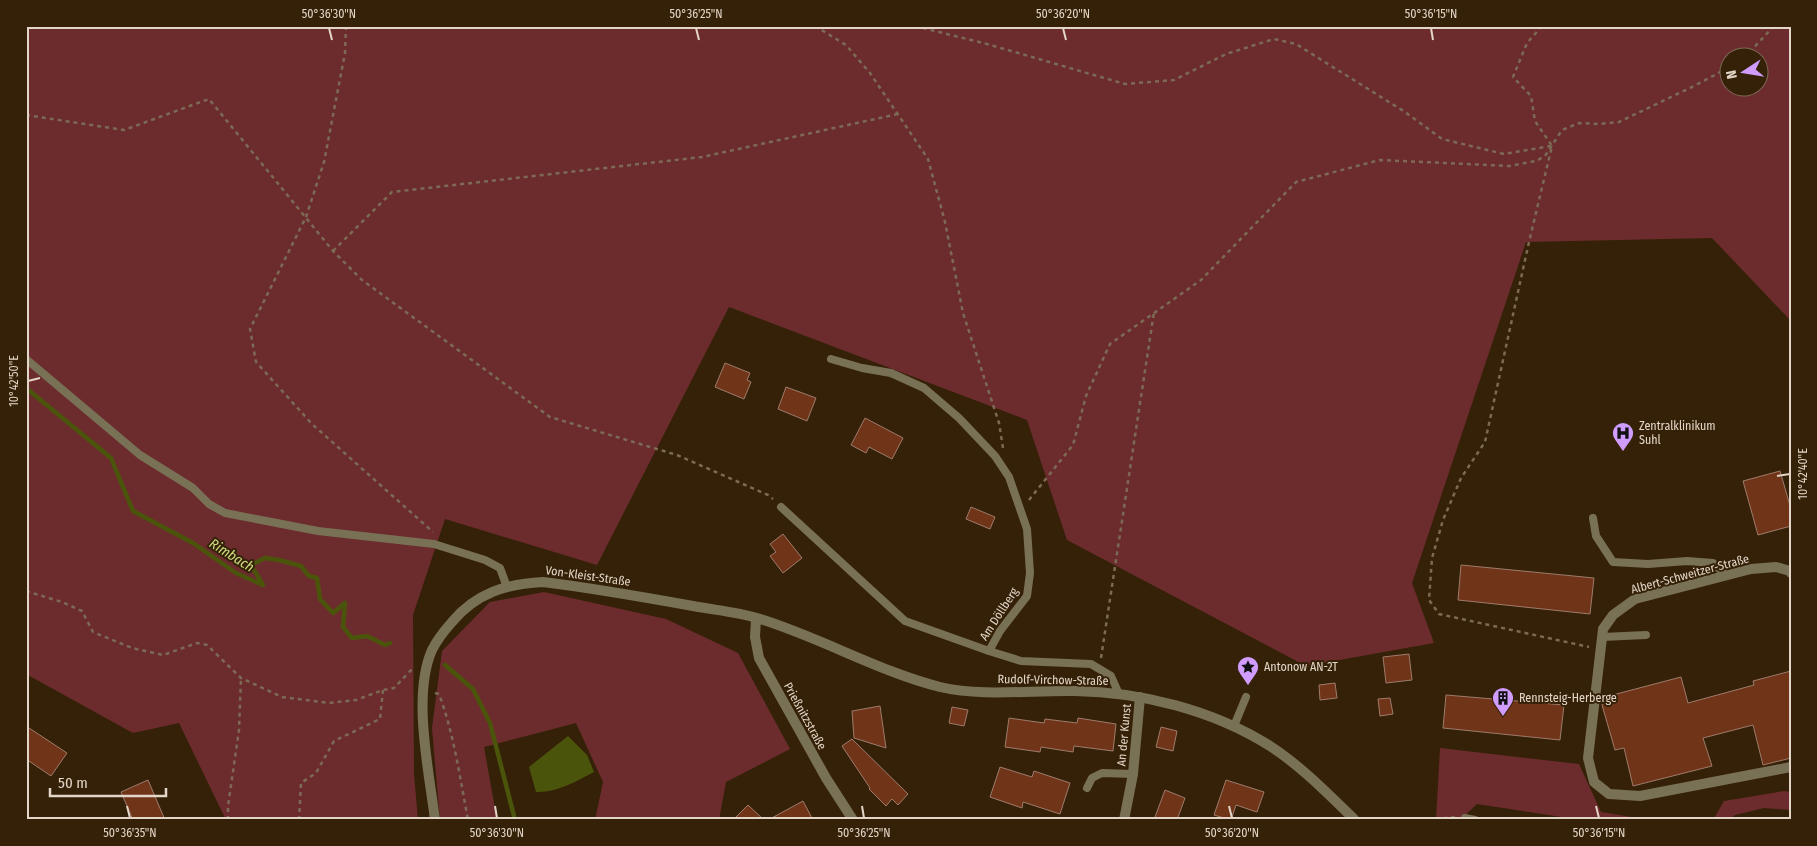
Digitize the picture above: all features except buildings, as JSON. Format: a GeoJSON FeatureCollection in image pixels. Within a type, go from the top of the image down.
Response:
{"type":"FeatureCollection","features":[{"type":"Feature","properties":{"kind":"street","name":"Albert-Schweitzer-Straße"},"geometry":{"type":"LineString","coordinates":[[1791,573],[1776,567],[1751,569],[1635,599],[1613,615],[1603,629],[1588,758],[1594,782],[1610,794],[1640,796],[1791,767]]}},
{"type":"Feature","properties":{"kind":"street","name":"Von-Kleist-Straße"},"geometry":{"type":"LineString","coordinates":[[435,820],[422,715],[426,669],[432,650],[457,615],[484,594],[526,583],[550,582],[756,618]]}},
{"type":"Feature","properties":{"kind":"street","name":"Rudolf-Virchow-Straße"},"geometry":{"type":"LineString","coordinates":[[756,618],[892,673],[947,688],[1119,694],[1177,706],[1234,726],[1270,746],[1298,766],[1355,820]]}},
{"type":"Feature","properties":{"kind":"street","name":"Prießnitzstraße"},"geometry":{"type":"LineString","coordinates":[[756,618],[755,637],[759,658],[850,819]]}},
{"type":"Feature","properties":{"kind":"street","name":"An der Kunst"},"geometry":{"type":"LineString","coordinates":[[1124,820],[1133,774],[1140,697]]}},
{"type":"Feature","properties":{"kind":"lane","name":"Am Döllberg"},"geometry":{"type":"LineString","coordinates":[[831,359],[862,368],[891,373],[924,388],[958,418],[995,456],[1009,477],[1027,529],[1030,572],[1027,596],[1000,631],[989,651],[1021,661],[1091,664],[1099,669]]}},
{"type":"Feature","properties":{"kind":"lane"},"geometry":{"type":"LineString","coordinates":[[26,360],[140,455],[193,488],[209,504],[225,513],[318,531],[434,544],[485,560],[500,568],[507,587]]}},
{"type":"Feature","properties":{"kind":"lane"},"geometry":{"type":"LineString","coordinates":[[781,507],[905,621],[989,651]]}},
{"type":"Feature","properties":{"kind":"lane"},"geometry":{"type":"LineString","coordinates":[[1594,518],[1596,536],[1613,562],[1648,564],[1687,561],[1712,563],[1726,576]]}},
{"type":"Feature","properties":{"kind":"lane"},"geometry":{"type":"LineString","coordinates":[[1602,637],[1646,635]]}},
{"type":"Feature","properties":{"kind":"lane"},"geometry":{"type":"LineString","coordinates":[[1099,669],[1111,676],[1119,694]]}},
{"type":"Feature","properties":{"kind":"lane"},"geometry":{"type":"LineString","coordinates":[[1234,726],[1246,698]]}},
{"type":"Feature","properties":{"kind":"lane","name":"An der Kunst"},"geometry":{"type":"LineString","coordinates":[[1086,788],[1092,778],[1102,774],[1133,774]]}},
{"type":"Feature","properties":{"kind":"lane"},"geometry":{"type":"LineString","coordinates":[[1464,818],[1475,820]]}},
{"type":"Feature","properties":{"kind":"path"},"geometry":{"type":"LineString","coordinates":[[346,26],[345,53],[324,162],[306,217],[250,329],[256,362],[312,424],[421,523],[434,532]]}},
{"type":"Feature","properties":{"kind":"path"},"geometry":{"type":"LineString","coordinates":[[815,26],[846,45],[870,73],[928,159],[945,222],[963,313],[998,423],[1004,450]]}},
{"type":"Feature","properties":{"kind":"path"},"geometry":{"type":"LineString","coordinates":[[915,26],[987,44],[1125,84],[1174,80],[1226,54],[1274,39],[1296,44],[1405,112],[1442,139],[1504,154],[1552,146]]}},
{"type":"Feature","properties":{"kind":"path"},"geometry":{"type":"LineString","coordinates":[[1542,26],[1527,43],[1512,77],[1530,96],[1535,121],[1552,146],[1528,242],[1485,442],[1461,478],[1443,520],[1432,558],[1429,600],[1439,614],[1600,650]]}},
{"type":"Feature","properties":{"kind":"path"},"geometry":{"type":"LineString","coordinates":[[1753,48],[1774,26]]}},
{"type":"Feature","properties":{"kind":"path"},"geometry":{"type":"LineString","coordinates":[[1020,511],[1073,445],[1086,396],[1110,344],[1201,280],[1296,182],[1380,160],[1509,166],[1536,161],[1545,156],[1562,130],[1579,123],[1619,122],[1720,72]]}},
{"type":"Feature","properties":{"kind":"path"},"geometry":{"type":"LineString","coordinates":[[26,115],[124,130],[209,99],[333,251],[362,280],[550,417],[677,454],[768,495],[781,507]]}},
{"type":"Feature","properties":{"kind":"path"},"geometry":{"type":"LineString","coordinates":[[333,251],[392,192],[702,157],[898,114]]}},
{"type":"Feature","properties":{"kind":"path"},"geometry":{"type":"LineString","coordinates":[[1099,669],[1154,312]]}},
{"type":"Feature","properties":{"kind":"path"},"geometry":{"type":"LineString","coordinates":[[26,590],[82,611],[93,632],[132,648],[163,655],[197,643],[207,645],[240,678],[282,697],[329,703],[356,700],[394,688],[415,666],[426,669]]}},
{"type":"Feature","properties":{"kind":"path"},"geometry":{"type":"LineString","coordinates":[[228,820],[228,806],[238,730],[240,678]]}},
{"type":"Feature","properties":{"kind":"path"},"geometry":{"type":"LineString","coordinates":[[423,689],[439,694],[442,702],[454,746],[468,820]]}},
{"type":"Feature","properties":{"kind":"path"},"geometry":{"type":"LineString","coordinates":[[299,820],[301,783],[316,773],[334,740],[380,719],[383,690]]}},
{"type":"Feature","properties":{"kind":"shaded area"},"geometry":{"type":"Polygon","coordinates":[[[26,26],[1791,26],[1791,321],[1712,238],[1526,242],[1412,583],[1434,643],[1306,666],[1067,540],[1027,420],[729,307],[597,565],[445,519],[413,615],[414,774],[418,820],[226,820],[179,723],[133,733],[26,674],[26,26]]]}},
{"type":"Feature","properties":{"kind":"shaded area"},"geometry":{"type":"Polygon","coordinates":[[[544,592],[666,619],[738,653],[790,749],[726,782],[719,820],[595,820],[603,782],[576,723],[484,747],[497,820],[440,820],[432,728],[442,651],[490,602],[544,592]]]}},
{"type":"Feature","properties":{"kind":"shaded area"},"geometry":{"type":"Polygon","coordinates":[[[568,736],[587,755],[594,772],[573,783],[551,791],[536,792],[529,767],[568,736]]]}},
{"type":"Feature","properties":{"kind":"shaded area"},"geometry":{"type":"Polygon","coordinates":[[[1440,748],[1579,764],[1601,812],[1650,820],[1581,820],[1477,804],[1460,820],[1436,820],[1440,748]]]}},
{"type":"Feature","properties":{"kind":"shaded area"},"geometry":{"type":"Polygon","coordinates":[[[1784,791],[1791,792],[1791,810],[1764,808],[1735,815],[1729,820],[1713,820],[1724,801],[1784,791]]]}},
{"type":"Feature","properties":{"kind":"waterway","name":"Rimbach"},"geometry":{"type":"LineString","coordinates":[[26,388],[111,458],[133,511],[193,543],[236,573],[263,585],[251,565],[265,558],[301,566],[309,576],[317,578],[320,599],[333,613],[345,603],[343,627],[352,638],[367,636],[385,645],[390,643]]}},
{"type":"Feature","properties":{"kind":"waterway","name":"Rimbach"},"geometry":{"type":"LineString","coordinates":[[445,665],[473,689],[490,723],[515,820]]}},
{"type":"Feature","properties":{"kind":"place","name":"Zentralklinikum Suhl"},"geometry":{"type":"Point","coordinates":[1623,452]}},
{"type":"Feature","properties":{"kind":"place","name":"Antonow AN-2T"},"geometry":{"type":"Point","coordinates":[1248,686]}},
{"type":"Feature","properties":{"kind":"place","name":"Rennsteig-Herberge"},"geometry":{"type":"Point","coordinates":[1503,717]}}]}
